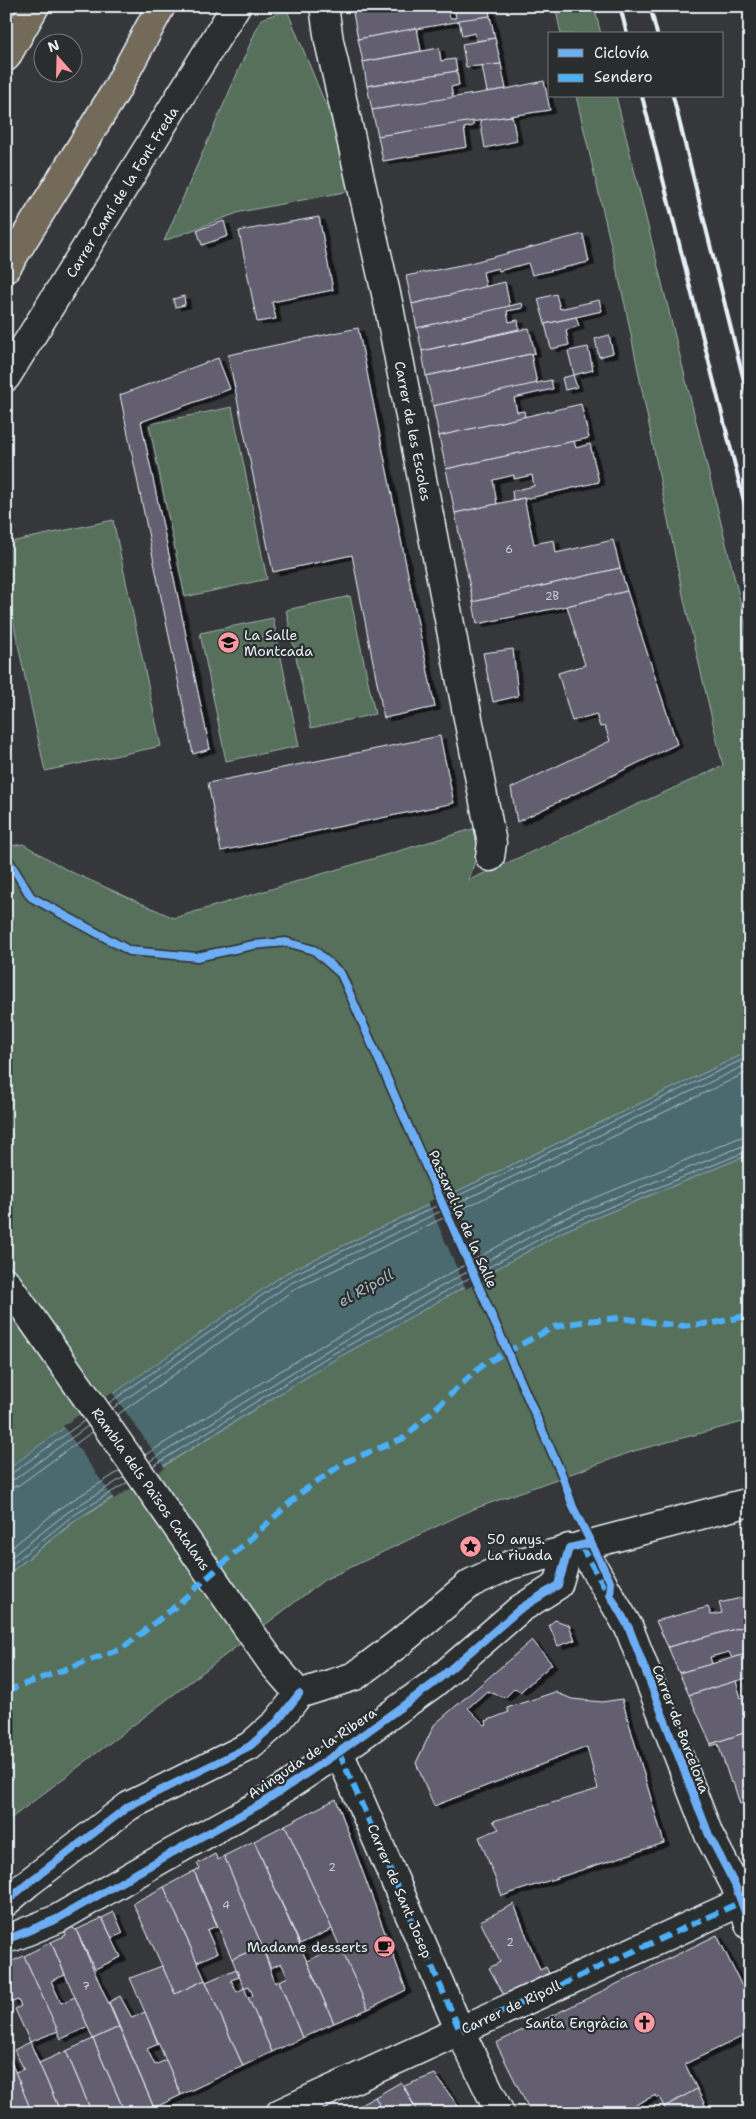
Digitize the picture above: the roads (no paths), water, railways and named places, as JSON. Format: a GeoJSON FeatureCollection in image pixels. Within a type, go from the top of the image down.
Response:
{"type":"FeatureCollection","features":[{"type":"Feature","properties":{"kind":"highway"},"geometry":{"type":"LineString","coordinates":[[6,57],[35,6]]}},
{"type":"Feature","properties":{"kind":"highway"},"geometry":{"type":"LineString","coordinates":[[6,268],[115,92],[161,6]]}},
{"type":"Feature","properties":{"kind":"street","name":"Carrer Camí de la Font Freda"},"geometry":{"type":"LineString","coordinates":[[6,377],[236,6]]}},
{"type":"Feature","properties":{"kind":"street","name":"Carrer de les Escoles"},"geometry":{"type":"LineString","coordinates":[[324,6],[329,41],[389,307],[492,843],[490,856]]}},
{"type":"Feature","properties":{"kind":"street","name":"Rambla dels Països Catalans"},"geometry":{"type":"LineString","coordinates":[[6,1282],[272,1663],[299,1694]]}},
{"type":"Feature","properties":{"kind":"street"},"geometry":{"type":"LineString","coordinates":[[6,1902],[129,1806],[250,1746],[277,1722],[299,1694],[355,1676],[399,1643],[471,1582],[510,1565],[750,1502]]}},
{"type":"Feature","properties":{"kind":"street","name":"Avinguda de la Ribera"},"geometry":{"type":"LineString","coordinates":[[6,1936],[13,1937],[57,1920],[168,1855],[259,1805],[339,1752],[433,1684],[520,1608],[558,1585],[575,1547]]}},
{"type":"Feature","properties":{"kind":"street","name":"Carrer de Barcelona"},"geometry":{"type":"LineString","coordinates":[[575,1547],[629,1628],[709,1835],[735,1885],[745,1914]]}},
{"type":"Feature","properties":{"kind":"street","name":"Carrer de Sant Josep"},"geometry":{"type":"LineString","coordinates":[[339,1752],[460,2030],[500,2113]]}},
{"type":"Feature","properties":{"kind":"street","name":"Carrer de Ripoll"},"geometry":{"type":"LineString","coordinates":[[280,2113],[460,2030],[745,1914]]}},
{"type":"Feature","properties":{"kind":"water","name":"el Ripoll"},"geometry":{"type":"Polygon","coordinates":[[[750,1051],[750,1154],[564,1231],[334,1360],[74,1521],[6,1576],[6,1471],[37,1447],[286,1273],[750,1051]]]}},
{"type":"Feature","properties":{"kind":"railway"},"geometry":{"type":"LineString","coordinates":[[620,6],[626,32]]}},
{"type":"Feature","properties":{"kind":"railway"},"geometry":{"type":"LineString","coordinates":[[650,6],[656,32]]}},
{"type":"Feature","properties":{"kind":"railway"},"geometry":{"type":"LineString","coordinates":[[643,98],[750,525]]}},
{"type":"Feature","properties":{"kind":"railway"},"geometry":{"type":"LineString","coordinates":[[673,98],[750,405]]}},
{"type":"Feature","properties":{"kind":"place","name":"La Salle Montcada"},"geometry":{"type":"Point","coordinates":[228,643]}},
{"type":"Feature","properties":{"kind":"place","name":"50 anys. La riuada"},"geometry":{"type":"Point","coordinates":[471,1547]}},
{"type":"Feature","properties":{"kind":"place","name":"Madame desserts"},"geometry":{"type":"Point","coordinates":[384,1947]}},
{"type":"Feature","properties":{"kind":"place","name":"Santa Engràcia"},"geometry":{"type":"Point","coordinates":[644,2023]}}]}
